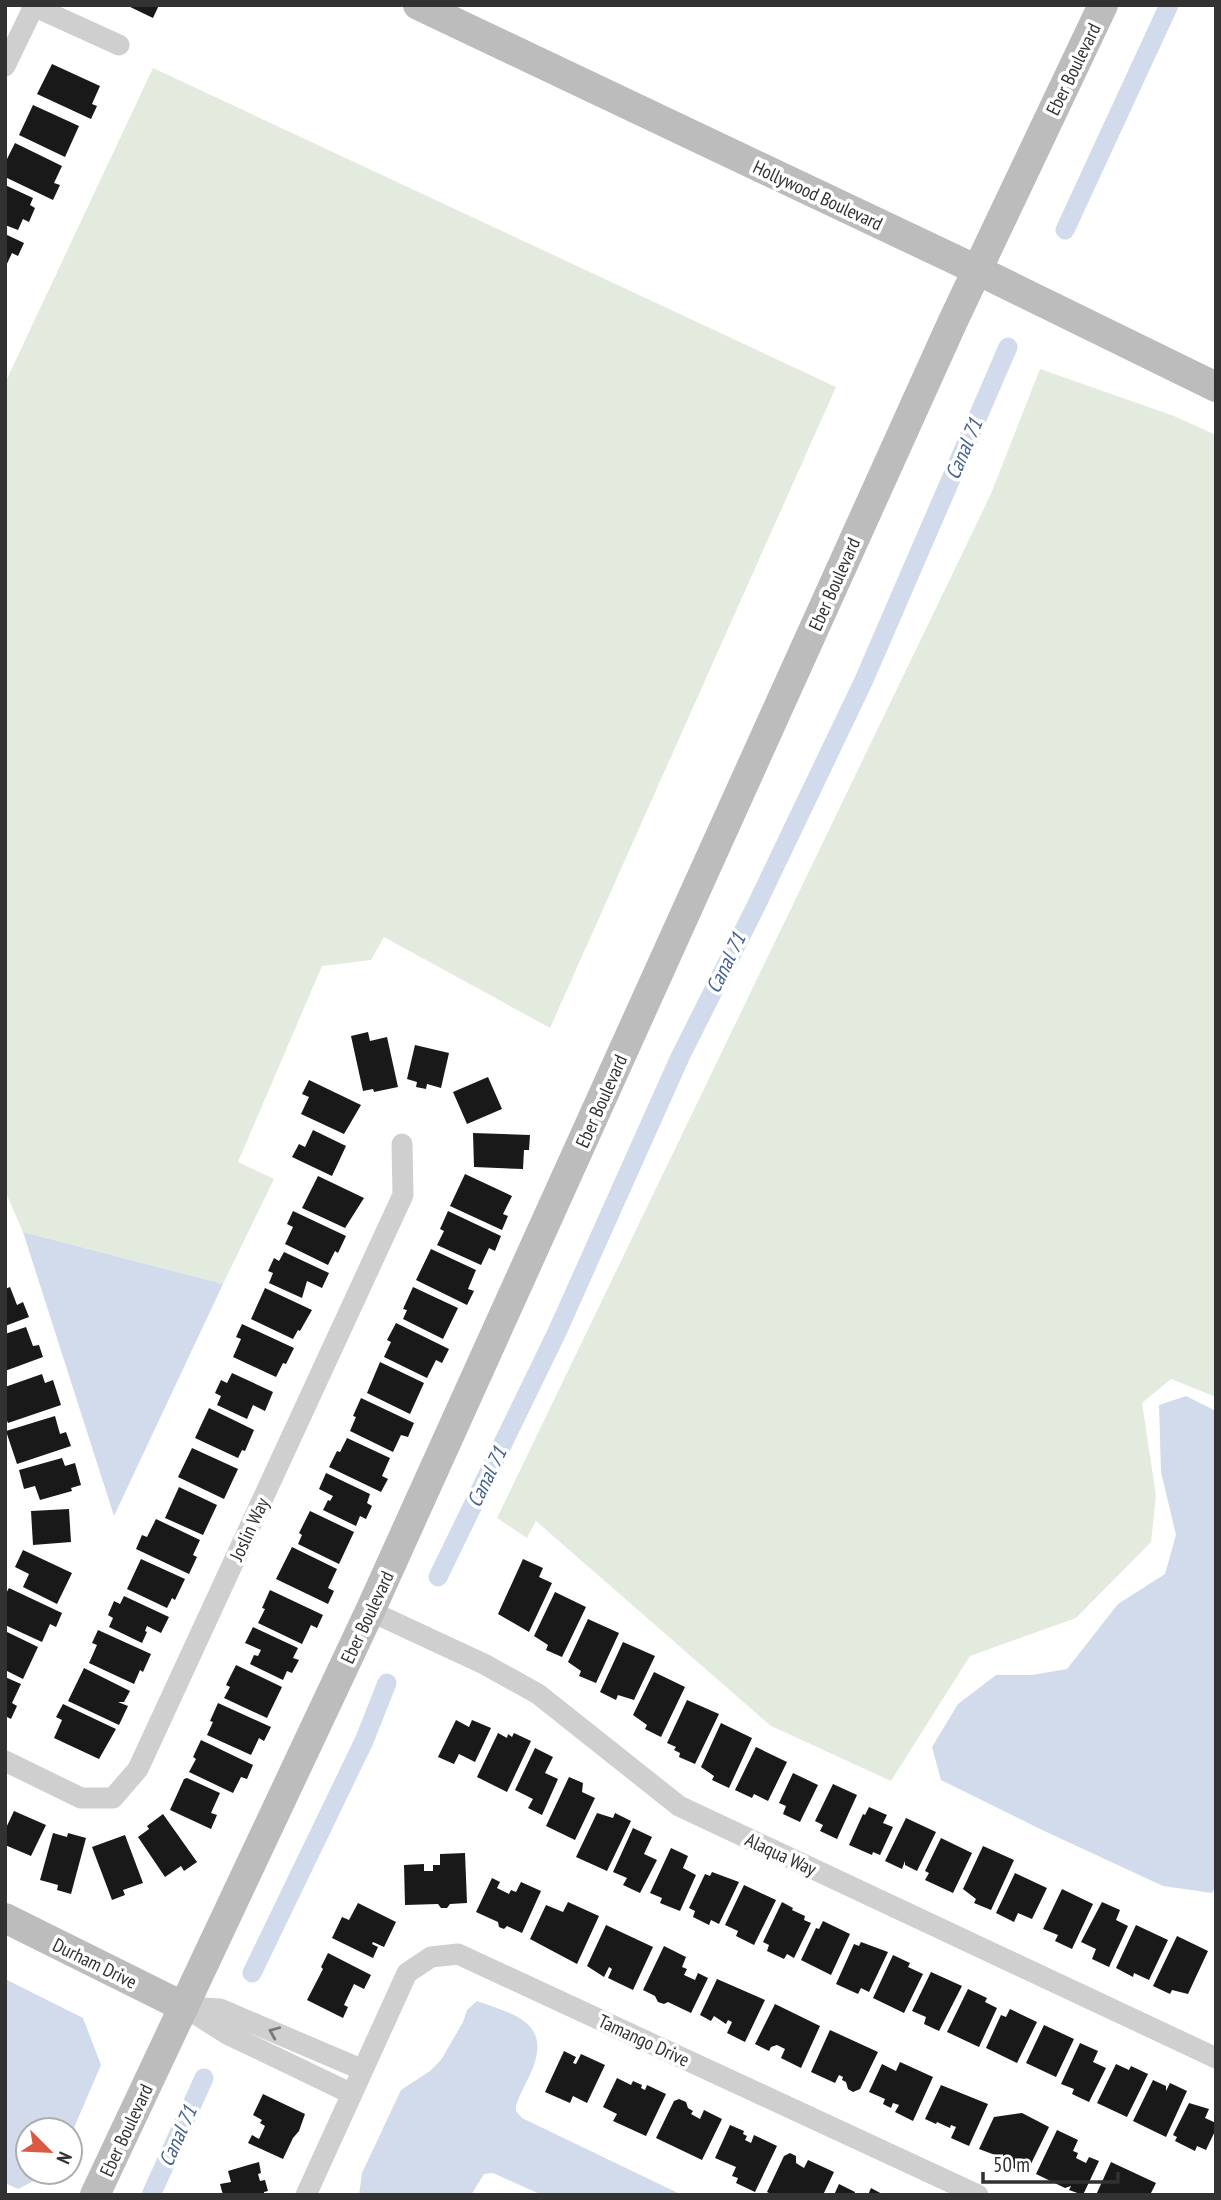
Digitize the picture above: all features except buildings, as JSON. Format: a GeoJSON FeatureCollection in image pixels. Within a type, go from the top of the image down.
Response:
{"type":"FeatureCollection","features":[{"type":"Feature","properties":{"kind":"street","name":"Hollywood Boulevard"},"geometry":{"type":"LineString","coordinates":[[418,5],[1216,387]]}},
{"type":"Feature","properties":{"kind":"street","name":"Eber Boulevard"},"geometry":{"type":"LineString","coordinates":[[95,2195],[370,1611],[976,270],[1103,5]]}},
{"type":"Feature","properties":{"kind":"street"},"geometry":{"type":"LineString","coordinates":[[5,66],[32,6],[119,45]]}},
{"type":"Feature","properties":{"kind":"street","name":"Joslin Way"},"geometry":{"type":"LineString","coordinates":[[5,1761],[81,1798],[113,1798],[138,1769],[403,1195],[402,1144]]}},
{"type":"Feature","properties":{"kind":"street","name":"Alaqua Way"},"geometry":{"type":"LineString","coordinates":[[370,1611],[484,1664],[538,1694],[679,1806],[1216,2058]]}},
{"type":"Feature","properties":{"kind":"street","name":"Durham Drive"},"geometry":{"type":"LineString","coordinates":[[5,1918],[184,2007]]}},
{"type":"Feature","properties":{"kind":"street","name":"Tamango Drive"},"geometry":{"type":"LineString","coordinates":[[306,2195],[407,1973],[431,1957],[458,1954],[978,2195]]}},
{"type":"Feature","properties":{"kind":"street"},"geometry":{"type":"LineString","coordinates":[[184,2007],[220,2009],[363,2070]]}},
{"type":"Feature","properties":{"kind":"street"},"geometry":{"type":"LineString","coordinates":[[184,2007],[227,2034],[352,2094]]}},
{"type":"Feature","properties":{"kind":"shaded area"},"geometry":{"type":"Polygon","coordinates":[[[153,68],[836,387],[550,1028],[384,937],[371,960],[322,966],[238,1162],[274,1179],[223,1284],[23,1232],[5,1191],[5,383],[153,68]]]}},
{"type":"Feature","properties":{"kind":"shaded area"},"geometry":{"type":"Polygon","coordinates":[[[1040,369],[1174,416],[1216,435],[1216,1397],[1171,1379],[1142,1403],[1156,1496],[1151,1542],[1076,1618],[970,1656],[891,1781],[771,1726],[536,1521],[527,1538],[497,1518],[990,496],[1040,369]]]}},
{"type":"Feature","properties":{"kind":"water"},"geometry":{"type":"Polygon","coordinates":[[[23,1232],[223,1284],[114,1516],[23,1232]]]}},
{"type":"Feature","properties":{"kind":"water"},"geometry":{"type":"Polygon","coordinates":[[[1186,1396],[1216,1411],[1216,1886],[1212,1893],[1163,1886],[941,1780],[932,1747],[958,1704],[996,1675],[1032,1675],[1067,1669],[1118,1604],[1165,1574],[1176,1535],[1161,1472],[1159,1405],[1186,1396]]]}},
{"type":"Feature","properties":{"kind":"water"},"geometry":{"type":"Polygon","coordinates":[[[5,1979],[83,2018],[101,2065],[79,2116],[14,2116],[14,2186],[24,2186],[18,2189],[5,2183],[5,1979]]]}},
{"type":"Feature","properties":{"kind":"water"},"geometry":{"type":"Polygon","coordinates":[[[477,2001],[526,2022],[537,2041],[537,2054],[532,2070],[516,2106],[516,2111],[522,2118],[682,2195],[542,2195],[493,2173],[484,2174],[471,2195],[359,2195],[362,2173],[401,2090],[430,2071],[441,2060],[467,2010],[477,2001]]]}},
{"type":"Feature","properties":{"kind":"waterway","name":"Canal 71"},"geometry":{"type":"LineString","coordinates":[[1065,230],[1169,5]]}},
{"type":"Feature","properties":{"kind":"waterway","name":"Canal 71"},"geometry":{"type":"LineString","coordinates":[[438,1577],[557,1332],[680,1057],[864,680],[1008,347]]}},
{"type":"Feature","properties":{"kind":"waterway","name":"Canal 71"},"geometry":{"type":"LineString","coordinates":[[252,1973],[364,1741],[387,1683]]}},
{"type":"Feature","properties":{"kind":"waterway","name":"Canal 71"},"geometry":{"type":"LineString","coordinates":[[151,2195],[204,2078]]}}]}
